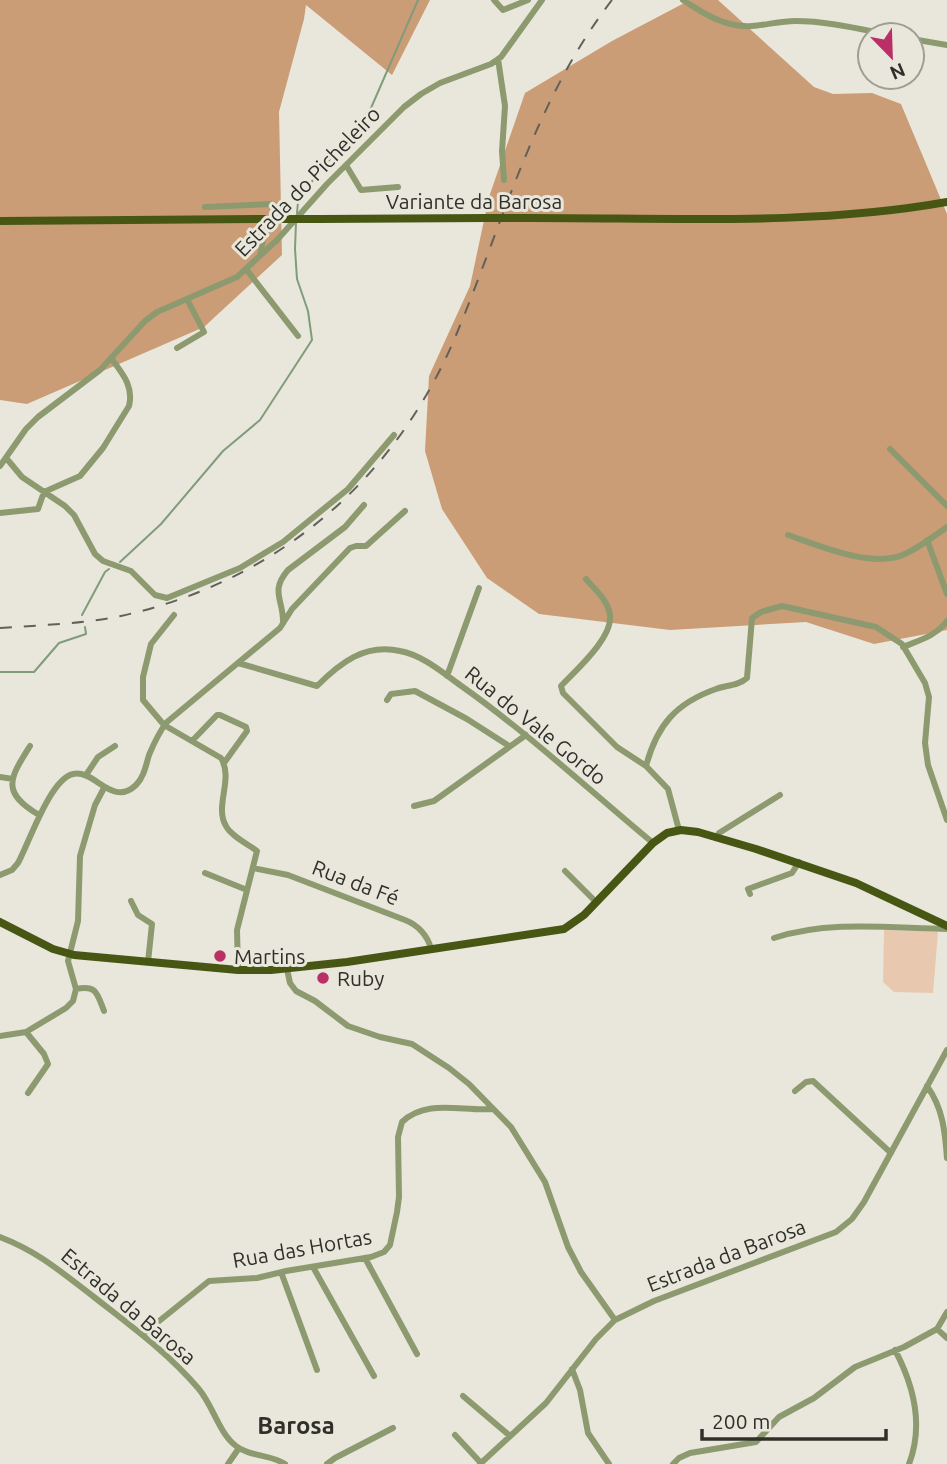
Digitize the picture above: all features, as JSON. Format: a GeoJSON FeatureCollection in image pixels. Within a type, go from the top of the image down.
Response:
{"type":"FeatureCollection","features":[{"type":"Feature","properties":{"kind":"main road","name":"Variante da Barosa"},"geometry":{"type":"LineString","coordinates":[[0,221],[799,216],[873,212],[947,202]]}},
{"type":"Feature","properties":{"kind":"main road"},"geometry":{"type":"LineString","coordinates":[[0,922],[53,949],[69,954],[238,970],[287,969],[558,931],[575,923],[653,843],[667,833],[692,830],[789,859],[856,883],[947,928]]}},
{"type":"Feature","properties":{"kind":"street"},"geometry":{"type":"LineString","coordinates":[[494,0],[503,10],[528,0]]}},
{"type":"Feature","properties":{"kind":"street","name":"Estrada do Picheleiro"},"geometry":{"type":"LineString","coordinates":[[0,466],[26,429],[38,417],[75,391],[157,312],[222,285],[246,269],[404,107],[421,94],[498,59],[515,41],[542,0]]}},
{"type":"Feature","properties":{"kind":"street"},"geometry":{"type":"LineString","coordinates":[[683,0],[731,26],[794,21],[856,28]]}},
{"type":"Feature","properties":{"kind":"street"},"geometry":{"type":"LineString","coordinates":[[926,41],[947,45]]}},
{"type":"Feature","properties":{"kind":"street"},"geometry":{"type":"LineString","coordinates":[[498,59],[505,106],[502,144],[504,180]]}},
{"type":"Feature","properties":{"kind":"street"},"geometry":{"type":"LineString","coordinates":[[346,165],[361,190],[398,187]]}},
{"type":"Feature","properties":{"kind":"street"},"geometry":{"type":"LineString","coordinates":[[205,207],[273,204],[279,209],[273,228],[264,233],[260,256]]}},
{"type":"Feature","properties":{"kind":"street"},"geometry":{"type":"LineString","coordinates":[[246,269],[298,336]]}},
{"type":"Feature","properties":{"kind":"street"},"geometry":{"type":"LineString","coordinates":[[177,348],[204,332],[187,299]]}},
{"type":"Feature","properties":{"kind":"street"},"geometry":{"type":"LineString","coordinates":[[44,492],[80,476],[103,448],[129,405],[130,391],[125,378],[111,358]]}},
{"type":"Feature","properties":{"kind":"street"},"geometry":{"type":"LineString","coordinates":[[7,459],[22,477],[74,515],[95,554],[103,562],[131,571],[155,595],[167,598],[240,568],[284,542],[348,489],[394,435]]}},
{"type":"Feature","properties":{"kind":"street"},"geometry":{"type":"LineString","coordinates":[[890,449],[947,506]]}},
{"type":"Feature","properties":{"kind":"street"},"geometry":{"type":"LineString","coordinates":[[0,513],[34,511],[41,504],[44,492]]}},
{"type":"Feature","properties":{"kind":"street"},"geometry":{"type":"LineString","coordinates":[[283,621],[278,600],[281,578],[345,527],[364,505]]}},
{"type":"Feature","properties":{"kind":"street"},"geometry":{"type":"LineString","coordinates":[[0,875],[12,870],[18,863],[39,814],[65,778],[76,773],[86,775],[104,788],[123,792],[136,785],[164,725],[280,628],[304,596],[351,548],[366,546],[405,511]]}},
{"type":"Feature","properties":{"kind":"street"},"geometry":{"type":"LineString","coordinates":[[788,535],[879,560],[906,554],[947,527]]}},
{"type":"Feature","properties":{"kind":"street"},"geometry":{"type":"LineString","coordinates":[[927,540],[947,594]]}},
{"type":"Feature","properties":{"kind":"street"},"geometry":{"type":"LineString","coordinates":[[586,579],[604,598],[611,617],[605,633],[591,654],[561,687],[563,693],[617,747],[646,766],[667,789],[679,830]]}},
{"type":"Feature","properties":{"kind":"street"},"geometry":{"type":"LineString","coordinates":[[447,676],[479,588]]}},
{"type":"Feature","properties":{"kind":"street"},"geometry":{"type":"LineString","coordinates":[[646,766],[659,730],[684,703],[717,688],[742,683],[747,678],[752,618],[761,612],[782,606],[876,626],[903,647],[925,683],[929,697],[925,743],[928,765],[947,820]]}},
{"type":"Feature","properties":{"kind":"street"},"geometry":{"type":"LineString","coordinates":[[174,615],[151,644],[142,685],[143,700],[164,725],[221,758],[225,763],[223,817],[227,828],[257,851],[237,930],[238,970]]}},
{"type":"Feature","properties":{"kind":"street"},"geometry":{"type":"LineString","coordinates":[[903,647],[931,636],[947,621]]}},
{"type":"Feature","properties":{"kind":"street","name":"Rua do Vale Gordo"},"geometry":{"type":"LineString","coordinates":[[237,663],[317,687],[335,667],[348,658],[374,649],[401,651],[430,664],[506,718],[653,843]]}},
{"type":"Feature","properties":{"kind":"street"},"geometry":{"type":"LineString","coordinates":[[387,700],[391,694],[415,691],[509,746]]}},
{"type":"Feature","properties":{"kind":"street"},"geometry":{"type":"LineString","coordinates":[[192,741],[218,715],[246,727],[247,732],[225,763]]}},
{"type":"Feature","properties":{"kind":"street"},"geometry":{"type":"LineString","coordinates":[[414,806],[434,801],[526,735]]}},
{"type":"Feature","properties":{"kind":"street"},"geometry":{"type":"LineString","coordinates":[[30,746],[13,775],[14,792],[21,803],[39,814]]}},
{"type":"Feature","properties":{"kind":"street"},"geometry":{"type":"LineString","coordinates":[[86,775],[98,757],[115,746]]}},
{"type":"Feature","properties":{"kind":"street"},"geometry":{"type":"LineString","coordinates":[[0,777],[13,779]]}},
{"type":"Feature","properties":{"kind":"street"},"geometry":{"type":"LineString","coordinates":[[0,1036],[26,1032],[73,1001],[76,989],[68,961],[78,921],[80,856],[95,805],[104,788]]}},
{"type":"Feature","properties":{"kind":"street"},"geometry":{"type":"LineString","coordinates":[[718,838],[719,832],[780,795]]}},
{"type":"Feature","properties":{"kind":"street"},"geometry":{"type":"LineString","coordinates":[[786,876],[789,859]]}},
{"type":"Feature","properties":{"kind":"street"},"geometry":{"type":"LineString","coordinates":[[750,894],[748,889],[786,876],[797,869],[799,863]]}},
{"type":"Feature","properties":{"kind":"street","name":"Rua da Fé"},"geometry":{"type":"LineString","coordinates":[[253,868],[288,875],[415,924],[428,939],[432,949]]}},
{"type":"Feature","properties":{"kind":"street"},"geometry":{"type":"LineString","coordinates":[[565,871],[596,902]]}},
{"type":"Feature","properties":{"kind":"street"},"geometry":{"type":"LineString","coordinates":[[205,873],[247,890]]}},
{"type":"Feature","properties":{"kind":"street"},"geometry":{"type":"LineString","coordinates":[[131,901],[138,915],[152,925],[148,962]]}},
{"type":"Feature","properties":{"kind":"street"},"geometry":{"type":"LineString","coordinates":[[774,938],[804,929],[826,927],[947,928]]}},
{"type":"Feature","properties":{"kind":"street"},"geometry":{"type":"LineString","coordinates":[[287,969],[290,983],[296,991],[315,1001],[348,1026],[412,1044],[459,1076],[511,1127],[545,1182],[581,1272],[615,1320]]}},
{"type":"Feature","properties":{"kind":"street"},"geometry":{"type":"LineString","coordinates":[[76,989],[88,986],[92,988],[104,1011]]}},
{"type":"Feature","properties":{"kind":"street"},"geometry":{"type":"LineString","coordinates":[[26,1032],[44,1054],[48,1064],[28,1093]]}},
{"type":"Feature","properties":{"kind":"street","name":"Estrada da Barosa"},"geometry":{"type":"LineString","coordinates":[[480,1463],[546,1402],[615,1320],[654,1301],[841,1228],[860,1208],[947,1050]]}},
{"type":"Feature","properties":{"kind":"street"},"geometry":{"type":"LineString","coordinates":[[795,1091],[806,1082],[813,1081],[891,1153]]}},
{"type":"Feature","properties":{"kind":"street"},"geometry":{"type":"LineString","coordinates":[[927,1086],[942,1115],[947,1158]]}},
{"type":"Feature","properties":{"kind":"street","name":"Rua das Hortas"},"geometry":{"type":"LineString","coordinates":[[143,1334],[209,1281],[257,1278],[384,1252],[390,1245],[399,1197],[397,1154],[402,1122],[420,1110],[433,1107],[494,1109]]}},
{"type":"Feature","properties":{"kind":"street","name":"Estrada da Barosa"},"geometry":{"type":"LineString","coordinates":[[0,1237],[36,1252],[171,1358],[203,1393],[227,1435],[239,1448]]}},
{"type":"Feature","properties":{"kind":"street"},"geometry":{"type":"LineString","coordinates":[[365,1258],[417,1354]]}},
{"type":"Feature","properties":{"kind":"street"},"geometry":{"type":"LineString","coordinates":[[313,1266],[374,1376]]}},
{"type":"Feature","properties":{"kind":"street"},"geometry":{"type":"LineString","coordinates":[[281,1272],[317,1370]]}},
{"type":"Feature","properties":{"kind":"street"},"geometry":{"type":"LineString","coordinates":[[673,1464],[690,1453],[756,1442],[779,1417],[814,1398],[855,1367],[937,1329],[947,1312]]}},
{"type":"Feature","properties":{"kind":"street"},"geometry":{"type":"LineString","coordinates":[[937,1329],[947,1338]]}},
{"type":"Feature","properties":{"kind":"street"},"geometry":{"type":"LineString","coordinates":[[895,1350],[915,1404],[917,1440],[909,1464]]}},
{"type":"Feature","properties":{"kind":"street"},"geometry":{"type":"LineString","coordinates":[[572,1369],[580,1390],[588,1433],[610,1464]]}},
{"type":"Feature","properties":{"kind":"street"},"geometry":{"type":"LineString","coordinates":[[463,1396],[510,1436]]}},
{"type":"Feature","properties":{"kind":"street"},"geometry":{"type":"LineString","coordinates":[[327,1464],[393,1428]]}},
{"type":"Feature","properties":{"kind":"street"},"geometry":{"type":"LineString","coordinates":[[455,1435],[480,1463]]}},
{"type":"Feature","properties":{"kind":"street"},"geometry":{"type":"LineString","coordinates":[[228,1464],[239,1448],[285,1464]]}},
{"type":"Feature","properties":{"kind":"shaded area"},"geometry":{"type":"Polygon","coordinates":[[[0,0],[430,0],[392,75],[306,5],[279,112],[282,255],[204,327],[27,404],[0,400],[0,0]]]}},
{"type":"Feature","properties":{"kind":"shaded area"},"geometry":{"type":"Polygon","coordinates":[[[690,0],[718,0],[814,87],[833,94],[872,93],[901,104],[947,214],[947,630],[874,644],[806,622],[670,630],[539,614],[487,578],[442,509],[425,451],[429,376],[470,286],[489,197],[525,93],[612,41],[690,0]]]}},
{"type":"Feature","properties":{"kind":"shaded area"},"geometry":{"type":"Polygon","coordinates":[[[884,930],[938,932],[933,993],[894,992],[883,982],[884,930]]]}},
{"type":"Feature","properties":{"kind":"waterway"},"geometry":{"type":"LineString","coordinates":[[297,213],[298,202],[305,190],[371,108],[418,0]]}},
{"type":"Feature","properties":{"kind":"waterway"},"geometry":{"type":"LineString","coordinates":[[120,562],[161,524],[223,451],[260,420],[312,340],[308,311],[297,279],[296,222]]}},
{"type":"Feature","properties":{"kind":"waterway"},"geometry":{"type":"LineString","coordinates":[[82,615],[109,569]]}},
{"type":"Feature","properties":{"kind":"waterway"},"geometry":{"type":"LineString","coordinates":[[0,672],[34,672],[59,643],[86,634],[85,627]]}},
{"type":"Feature","properties":{"kind":"railway"},"geometry":{"type":"LineString","coordinates":[[0,628],[106,619],[177,600],[229,579],[277,552],[322,519],[362,482],[397,439],[428,392],[454,340],[541,121],[561,79],[612,0]]}},
{"type":"Feature","properties":{"kind":"place","name":"Martins"},"geometry":{"type":"Point","coordinates":[220,956]}},
{"type":"Feature","properties":{"kind":"place","name":"Ruby"},"geometry":{"type":"Point","coordinates":[323,978]}},
{"type":"Feature","properties":{"kind":"district","name":"Barosa"},"geometry":{"type":"Point","coordinates":[296,1425]}}]}
